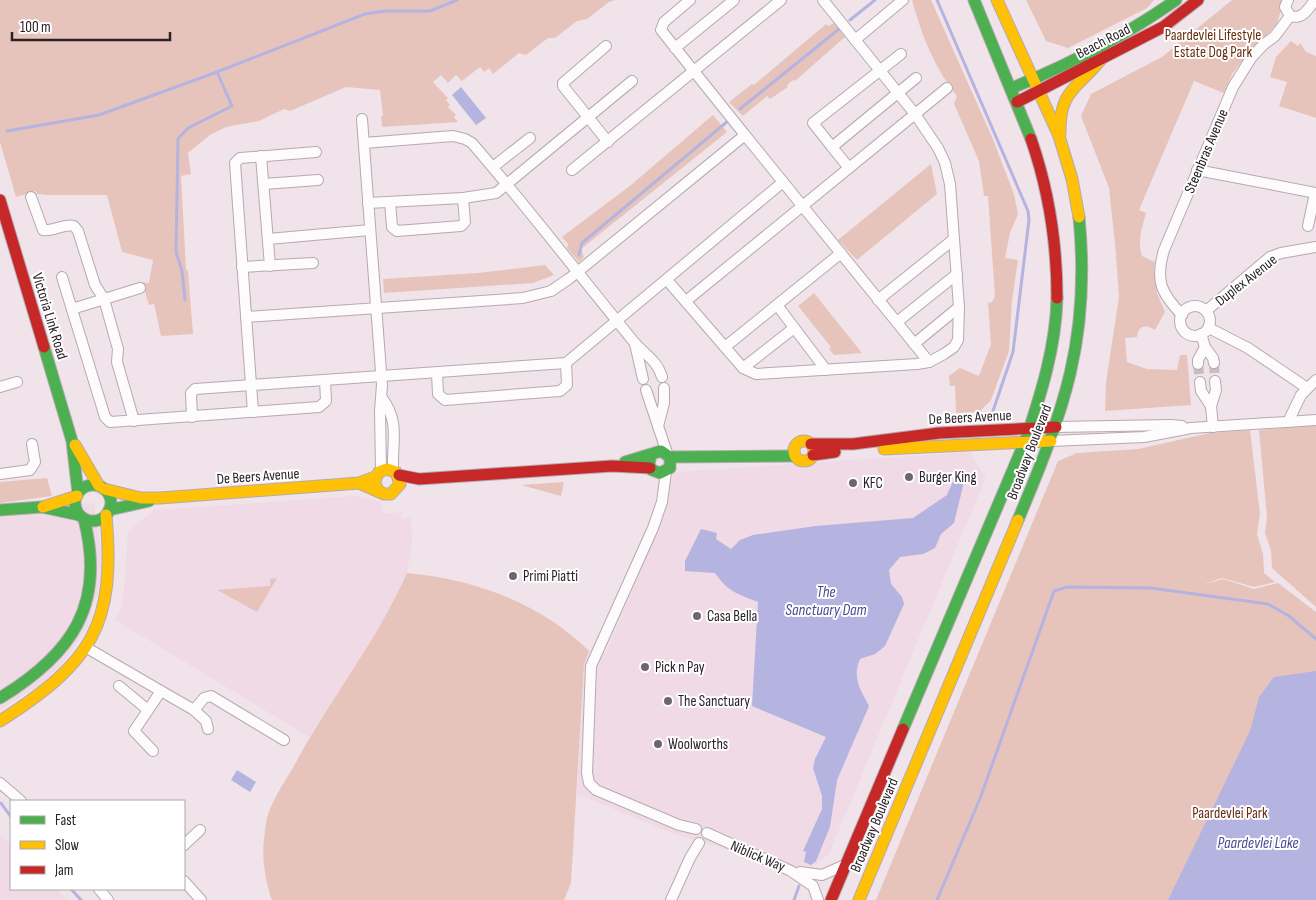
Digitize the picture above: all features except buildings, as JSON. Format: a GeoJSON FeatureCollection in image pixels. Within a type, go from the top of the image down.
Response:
{"type":"FeatureCollection","features":[{"type":"Feature","properties":{"kind":"main road","name":"Broadway Boulevard"},"geometry":{"type":"LineString","coordinates":[[831,900],[955,606],[1016,468],[1043,382],[1053,336],[1058,268],[1051,210],[1039,163],[1012,88],[974,0]]}},
{"type":"Feature","properties":{"kind":"main road","name":"Broadway Boulevard"},"geometry":{"type":"LineString","coordinates":[[859,900],[1051,441],[1076,356],[1082,318],[1084,283],[1083,244],[1077,205],[1061,139],[997,0]]}},
{"type":"Feature","properties":{"kind":"main road","name":"Beach Road"},"geometry":{"type":"LineString","coordinates":[[1012,88],[1120,37],[1176,0]]}},
{"type":"Feature","properties":{"kind":"main road","name":"Beach Road"},"geometry":{"type":"LineString","coordinates":[[1017,102],[1163,27],[1198,0]]}},
{"type":"Feature","properties":{"kind":"main road"},"geometry":{"type":"LineString","coordinates":[[1061,139],[1060,110],[1067,92],[1095,69],[1102,58]]}},
{"type":"Feature","properties":{"kind":"main road","name":"Victoria Link Road"},"geometry":{"type":"LineString","coordinates":[[0,200],[72,441],[77,494]]}},
{"type":"Feature","properties":{"kind":"main road","name":"De Beers Avenue"},"geometry":{"type":"LineString","coordinates":[[812,450],[877,443],[922,435],[1056,427]]}},
{"type":"Feature","properties":{"kind":"main road","name":"Victoria Link Road"},"geometry":{"type":"LineString","coordinates":[[72,441],[102,488]]}},
{"type":"Feature","properties":{"kind":"main road"},"geometry":{"type":"LineString","coordinates":[[389,476],[392,494],[384,494],[378,490],[374,482],[389,476],[419,479],[612,466],[663,465],[795,451],[803,441],[812,450],[803,461],[795,451]]}},
{"type":"Feature","properties":{"kind":"main road","name":"De Beers Avenue"},"geometry":{"type":"LineString","coordinates":[[812,450],[1051,441]]}},
{"type":"Feature","properties":{"kind":"main road"},"geometry":{"type":"LineString","coordinates":[[652,454],[649,460],[663,465]]}},
{"type":"Feature","properties":{"kind":"main road"},"geometry":{"type":"LineString","coordinates":[[612,466],[652,454]]}},
{"type":"Feature","properties":{"kind":"main road","name":"De Beers Avenue"},"geometry":{"type":"LineString","coordinates":[[102,488],[141,498],[160,498],[359,484],[389,476]]}},
{"type":"Feature","properties":{"kind":"main road","name":"De Beers Avenue"},"geometry":{"type":"LineString","coordinates":[[359,484],[378,490]]}},
{"type":"Feature","properties":{"kind":"main road"},"geometry":{"type":"LineString","coordinates":[[0,510],[42,507],[77,494],[88,486],[102,488],[110,499],[108,513],[111,549],[110,587],[96,633],[87,648],[69,670],[45,693],[0,721]]}},
{"type":"Feature","properties":{"kind":"main road"},"geometry":{"type":"LineString","coordinates":[[0,698],[31,678],[53,660],[77,622],[85,602],[92,558],[82,517],[75,504],[77,494]]}},
{"type":"Feature","properties":{"kind":"main road","name":"De Beers Avenue"},"geometry":{"type":"LineString","coordinates":[[108,513],[160,498]]}},
{"type":"Feature","properties":{"kind":"main road"},"geometry":{"type":"LineString","coordinates":[[42,507],[96,521],[108,513]]}},
{"type":"Feature","properties":{"kind":"street"},"geometry":{"type":"LineString","coordinates":[[690,0],[661,26],[661,30],[929,362]]}},
{"type":"Feature","properties":{"kind":"street"},"geometry":{"type":"LineString","coordinates":[[675,48],[734,0]]}},
{"type":"Feature","properties":{"kind":"street"},"geometry":{"type":"LineString","coordinates":[[572,170],[781,0]]}},
{"type":"Feature","properties":{"kind":"street"},"geometry":{"type":"LineString","coordinates":[[667,280],[743,368],[756,374],[929,362],[954,347],[958,340],[959,307],[950,184],[945,163],[938,148],[915,114],[823,0]]}},
{"type":"Feature","properties":{"kind":"street"},"geometry":{"type":"LineString","coordinates":[[855,40],[903,0]]}},
{"type":"Feature","properties":{"kind":"street"},"geometry":{"type":"LineString","coordinates":[[1288,0],[1285,7],[1290,16],[1296,17],[1302,15],[1315,0]]}},
{"type":"Feature","properties":{"kind":"street","name":"Steenbras Avenue"},"geometry":{"type":"LineString","coordinates":[[1182,315],[1165,298],[1160,265],[1164,250],[1233,87],[1253,56],[1275,36],[1290,16]]}},
{"type":"Feature","properties":{"kind":"street"},"geometry":{"type":"LineString","coordinates":[[606,46],[563,83],[563,86],[608,142]]}},
{"type":"Feature","properties":{"kind":"street"},"geometry":{"type":"LineString","coordinates":[[849,168],[813,123],[901,54]]}},
{"type":"Feature","properties":{"kind":"street"},"geometry":{"type":"LineString","coordinates":[[832,147],[916,78]]}},
{"type":"Feature","properties":{"kind":"street"},"geometry":{"type":"LineString","coordinates":[[368,203],[463,198],[496,193],[632,81]]}},
{"type":"Feature","properties":{"kind":"street"},"geometry":{"type":"LineString","coordinates":[[686,301],[947,88]]}},
{"type":"Feature","properties":{"kind":"street"},"geometry":{"type":"LineString","coordinates":[[362,119],[381,376],[381,449],[389,476]]}},
{"type":"Feature","properties":{"kind":"street"},"geometry":{"type":"LineString","coordinates":[[246,317],[533,297],[556,288],[745,135]]}},
{"type":"Feature","properties":{"kind":"street"},"geometry":{"type":"LineString","coordinates":[[364,143],[459,137],[472,143],[508,184],[635,344],[653,359],[662,377]]}},
{"type":"Feature","properties":{"kind":"street"},"geometry":{"type":"LineString","coordinates":[[493,167],[530,138]]}},
{"type":"Feature","properties":{"kind":"street"},"geometry":{"type":"LineString","coordinates":[[253,412],[235,163],[240,158],[316,152]]}},
{"type":"Feature","properties":{"kind":"street"},"geometry":{"type":"LineString","coordinates":[[261,156],[270,266]]}},
{"type":"Feature","properties":{"kind":"street"},"geometry":{"type":"LineString","coordinates":[[1197,170],[1315,193],[1308,226]]}},
{"type":"Feature","properties":{"kind":"street"},"geometry":{"type":"LineString","coordinates":[[264,184],[318,180]]}},
{"type":"Feature","properties":{"kind":"street"},"geometry":{"type":"LineString","coordinates":[[192,417],[191,393],[193,390],[566,363],[783,182]]}},
{"type":"Feature","properties":{"kind":"street"},"geometry":{"type":"LineString","coordinates":[[31,197],[43,230],[48,231],[68,225],[77,228],[95,284],[104,299],[118,348],[117,362],[134,421]]}},
{"type":"Feature","properties":{"kind":"street"},"geometry":{"type":"LineString","coordinates":[[390,202],[392,227],[398,231],[461,226],[465,222],[463,198]]}},
{"type":"Feature","properties":{"kind":"street"},"geometry":{"type":"LineString","coordinates":[[268,239],[370,230]]}},
{"type":"Feature","properties":{"kind":"street"},"geometry":{"type":"LineString","coordinates":[[878,300],[954,239]]}},
{"type":"Feature","properties":{"kind":"street","name":"Duplex Avenue"},"geometry":{"type":"LineString","coordinates":[[1206,311],[1270,257],[1281,253],[1316,248]]}},
{"type":"Feature","properties":{"kind":"street"},"geometry":{"type":"LineString","coordinates":[[725,347],[841,253]]}},
{"type":"Feature","properties":{"kind":"street"},"geometry":{"type":"LineString","coordinates":[[242,268],[313,263]]}},
{"type":"Feature","properties":{"kind":"street"},"geometry":{"type":"LineString","coordinates":[[897,322],[956,274]]}},
{"type":"Feature","properties":{"kind":"street"},"geometry":{"type":"LineString","coordinates":[[62,278],[106,419],[110,422],[321,407],[326,401],[325,380]]}},
{"type":"Feature","properties":{"kind":"street"},"geometry":{"type":"LineString","coordinates":[[72,309],[140,288]]}},
{"type":"Feature","properties":{"kind":"street"},"geometry":{"type":"LineString","coordinates":[[776,306],[826,370]]}},
{"type":"Feature","properties":{"kind":"street"},"geometry":{"type":"LineString","coordinates":[[914,344],[959,307]]}},
{"type":"Feature","properties":{"kind":"street"},"geometry":{"type":"LineString","coordinates":[[1198,364],[1204,347],[1205,331],[1210,319],[1206,311],[1193,307],[1182,315],[1181,324],[1186,332],[1194,336],[1205,331],[1248,348],[1307,388]]}},
{"type":"Feature","properties":{"kind":"street"},"geometry":{"type":"LineString","coordinates":[[743,368],[794,328]]}},
{"type":"Feature","properties":{"kind":"street"},"geometry":{"type":"LineString","coordinates":[[635,344],[643,379]]}},
{"type":"Feature","properties":{"kind":"street"},"geometry":{"type":"LineString","coordinates":[[1204,347],[1213,358],[1214,363]]}},
{"type":"Feature","properties":{"kind":"street"},"geometry":{"type":"LineString","coordinates":[[436,373],[438,394],[445,400],[551,392],[563,391],[566,387],[566,363]]}},
{"type":"Feature","properties":{"kind":"street"},"geometry":{"type":"LineString","coordinates":[[1288,422],[1297,402],[1307,388],[1316,380]]}},
{"type":"Feature","properties":{"kind":"street"},"geometry":{"type":"LineString","coordinates":[[1210,406],[1216,390],[1215,381]]}},
{"type":"Feature","properties":{"kind":"street"},"geometry":{"type":"LineString","coordinates":[[0,387],[16,382]]}},
{"type":"Feature","properties":{"kind":"street"},"geometry":{"type":"LineString","coordinates":[[1200,382],[1201,391],[1210,406],[1213,427]]}},
{"type":"Feature","properties":{"kind":"street"},"geometry":{"type":"LineString","coordinates":[[652,454],[664,404],[664,388]]}},
{"type":"Feature","properties":{"kind":"street"},"geometry":{"type":"LineString","coordinates":[[646,390],[658,430],[663,465]]}},
{"type":"Feature","properties":{"kind":"street"},"geometry":{"type":"LineString","coordinates":[[382,398],[391,410],[394,427],[389,476]]}},
{"type":"Feature","properties":{"kind":"street","name":"De Beers Avenue"},"geometry":{"type":"LineString","coordinates":[[1051,441],[1144,437],[1191,428],[1316,420]]}},
{"type":"Feature","properties":{"kind":"street","name":"De Beers Avenue"},"geometry":{"type":"LineString","coordinates":[[1056,427],[1171,425],[1191,428]]}},
{"type":"Feature","properties":{"kind":"street"},"geometry":{"type":"LineString","coordinates":[[0,474],[30,470],[35,462],[32,444]]}},
{"type":"Feature","properties":{"kind":"street"},"geometry":{"type":"LineString","coordinates":[[381,449],[393,449]]}},
{"type":"Feature","properties":{"kind":"street","name":"Niblick Way"},"geometry":{"type":"LineString","coordinates":[[663,465],[662,502],[653,528],[591,666],[587,773],[589,783],[596,790],[680,824],[699,837],[724,842],[792,871],[812,886],[818,900]]}},
{"type":"Feature","properties":{"kind":"street"},"geometry":{"type":"LineString","coordinates":[[87,648],[194,710],[206,721],[208,729]]}},
{"type":"Feature","properties":{"kind":"street"},"geometry":{"type":"LineString","coordinates":[[119,686],[148,710]]}},
{"type":"Feature","properties":{"kind":"street"},"geometry":{"type":"LineString","coordinates":[[152,751],[134,730],[160,691]]}},
{"type":"Feature","properties":{"kind":"street"},"geometry":{"type":"LineString","coordinates":[[194,710],[204,698],[211,696],[284,740]]}},
{"type":"Feature","properties":{"kind":"street"},"geometry":{"type":"LineString","coordinates":[[0,783],[20,800]]}},
{"type":"Feature","properties":{"kind":"street"},"geometry":{"type":"LineString","coordinates":[[185,844],[200,830]]}},
{"type":"Feature","properties":{"kind":"street"},"geometry":{"type":"LineString","coordinates":[[671,900],[699,837]]}},
{"type":"Feature","properties":{"kind":"street","name":"Niblick Way"},"geometry":{"type":"LineString","coordinates":[[792,871],[822,875],[847,864]]}},
{"type":"Feature","properties":{"kind":"street"},"geometry":{"type":"LineString","coordinates":[[185,882],[201,900]]}},
{"type":"Feature","properties":{"kind":"street"},"geometry":{"type":"LineString","coordinates":[[100,890],[108,900]]}},
{"type":"Feature","properties":{"kind":"shaded area"},"geometry":{"type":"Polygon","coordinates":[[[970,452],[986,477],[829,854],[798,879],[719,847],[677,835],[577,794],[584,664],[589,651],[606,653],[662,519],[670,481],[675,472],[970,452]]]}},
{"type":"Feature","properties":{"kind":"shaded area"},"geometry":{"type":"Polygon","coordinates":[[[355,496],[381,502],[383,514],[402,512],[402,518],[411,518],[412,543],[407,573],[398,594],[364,651],[309,737],[115,620],[122,604],[128,531],[154,510],[355,496]]]}},
{"type":"Feature","properties":{"kind":"shaded area"},"geometry":{"type":"Polygon","coordinates":[[[94,503],[101,550],[101,580],[88,625],[61,666],[38,686],[0,710],[0,510],[94,503]]]}},
{"type":"Feature","properties":{"kind":"shaded area"},"geometry":{"type":"Polygon","coordinates":[[[0,834],[10,844],[10,890],[57,890],[67,900],[0,900],[0,834]]]}},
{"type":"Feature","properties":{"kind":"green space"},"geometry":{"type":"Polygon","coordinates":[[[0,0],[615,0],[609,2],[587,19],[577,21],[555,38],[548,38],[526,55],[519,53],[493,74],[489,68],[484,72],[480,67],[462,81],[456,75],[448,83],[441,75],[433,82],[448,98],[446,100],[450,105],[448,107],[456,115],[454,117],[458,122],[382,127],[381,116],[383,116],[380,90],[346,87],[290,111],[284,109],[259,121],[226,127],[210,135],[188,153],[191,174],[181,176],[186,269],[188,272],[193,334],[161,336],[154,304],[149,305],[142,282],[149,283],[153,260],[122,252],[107,195],[46,195],[37,194],[36,191],[16,197],[0,142],[0,0]]]}},
{"type":"Feature","properties":{"kind":"green space"},"geometry":{"type":"Polygon","coordinates":[[[912,0],[931,0],[992,137],[1014,194],[1018,214],[1010,233],[1005,258],[1018,260],[1012,301],[1009,351],[991,400],[979,412],[956,413],[955,386],[950,386],[949,376],[960,368],[979,376],[991,344],[988,303],[992,302],[995,296],[988,196],[984,196],[979,161],[954,104],[957,96],[935,63],[912,0]]]}},
{"type":"Feature","properties":{"kind":"green space"},"geometry":{"type":"Polygon","coordinates":[[[1026,0],[1154,0],[1147,8],[1068,48],[1046,41],[1026,0]]]}},
{"type":"Feature","properties":{"kind":"green space","name":"Paardevlei Lifestyle Estate Dog Park"},"geometry":{"type":"Polygon","coordinates":[[[1232,0],[1284,0],[1277,24],[1232,74],[1224,93],[1194,81],[1139,210],[1146,213],[1140,240],[1142,256],[1155,262],[1157,293],[1165,312],[1155,330],[1146,326],[1139,330],[1137,337],[1125,338],[1127,362],[1147,369],[1177,370],[1180,355],[1187,355],[1191,405],[1105,411],[1106,382],[1119,297],[1115,243],[1109,188],[1081,116],[1091,94],[1162,57],[1232,0]]]}},
{"type":"Feature","properties":{"kind":"green space"},"geometry":{"type":"Polygon","coordinates":[[[834,23],[845,37],[795,81],[793,80],[787,85],[788,87],[770,99],[767,96],[743,116],[729,102],[752,84],[754,85],[826,24],[828,26],[834,23]]]}},
{"type":"Feature","properties":{"kind":"green space"},"geometry":{"type":"Polygon","coordinates":[[[1291,41],[1298,46],[1300,43],[1306,52],[1316,56],[1316,118],[1279,106],[1287,82],[1270,77],[1276,57],[1291,41]]]}},
{"type":"Feature","properties":{"kind":"green space"},"geometry":{"type":"Polygon","coordinates":[[[713,115],[727,132],[581,249],[584,257],[579,262],[567,248],[568,244],[562,237],[631,185],[713,115]]]}},
{"type":"Feature","properties":{"kind":"green space"},"geometry":{"type":"Polygon","coordinates":[[[931,164],[937,194],[857,260],[838,240],[931,164]]]}},
{"type":"Feature","properties":{"kind":"green space"},"geometry":{"type":"Polygon","coordinates":[[[545,265],[554,275],[533,283],[384,293],[383,279],[478,273],[545,265]]]}},
{"type":"Feature","properties":{"kind":"green space"},"geometry":{"type":"Polygon","coordinates":[[[814,293],[862,353],[834,355],[829,349],[831,347],[798,306],[814,293]]]}},
{"type":"Feature","properties":{"kind":"green space"},"geometry":{"type":"Polygon","coordinates":[[[1316,425],[1316,607],[1272,568],[1271,551],[1265,533],[1267,517],[1259,430],[1316,425]]]}},
{"type":"Feature","properties":{"kind":"green space","name":"Paardevlei Park"},"geometry":{"type":"Polygon","coordinates":[[[1250,430],[1260,514],[1257,534],[1263,554],[1264,573],[1275,582],[1254,587],[1222,578],[1202,585],[1223,579],[1254,589],[1278,583],[1316,612],[1316,900],[876,900],[1058,461],[1077,453],[1138,449],[1210,433],[1250,430]]]}},
{"type":"Feature","properties":{"kind":"green space"},"geometry":{"type":"Polygon","coordinates":[[[47,478],[52,496],[0,503],[0,482],[47,478]]]}},
{"type":"Feature","properties":{"kind":"green space"},"geometry":{"type":"Polygon","coordinates":[[[564,482],[561,496],[521,485],[564,482]]]}},
{"type":"Feature","properties":{"kind":"green space"},"geometry":{"type":"Polygon","coordinates":[[[407,573],[457,581],[505,596],[550,619],[589,651],[584,664],[571,883],[564,900],[272,900],[271,898],[263,853],[266,824],[270,809],[322,718],[382,623],[407,573]]]}},
{"type":"Feature","properties":{"kind":"green space"},"geometry":{"type":"Polygon","coordinates":[[[277,578],[257,612],[217,590],[270,586],[270,579],[277,578]]]}},
{"type":"Feature","properties":{"kind":"water"},"geometry":{"type":"Polygon","coordinates":[[[461,87],[486,118],[476,125],[452,95],[461,87]]]}},
{"type":"Feature","properties":{"kind":"water","name":"The Sanctuary Dam"},"geometry":{"type":"Polygon","coordinates":[[[960,474],[962,475],[963,486],[954,523],[941,534],[935,548],[923,554],[900,557],[889,570],[891,584],[902,597],[904,604],[885,646],[875,654],[860,659],[857,678],[860,689],[869,706],[837,780],[830,827],[816,861],[811,865],[804,862],[806,852],[803,851],[822,809],[822,796],[813,768],[815,759],[826,737],[752,706],[758,602],[729,588],[715,573],[685,571],[685,561],[701,529],[717,533],[716,539],[731,549],[740,540],[753,535],[816,526],[913,518],[947,495],[955,477],[960,474]]]}},
{"type":"Feature","properties":{"kind":"water","name":"Paardevlei Lake"},"geometry":{"type":"Polygon","coordinates":[[[1316,671],[1316,900],[1168,900],[1250,731],[1259,697],[1274,677],[1316,671]]]}},
{"type":"Feature","properties":{"kind":"water"},"geometry":{"type":"Polygon","coordinates":[[[237,770],[256,782],[250,792],[231,780],[237,770]]]}},
{"type":"Feature","properties":{"kind":"waterway"},"geometry":{"type":"LineString","coordinates":[[7,131],[99,115],[217,72],[365,14],[385,11],[430,11],[457,0]]}},
{"type":"Feature","properties":{"kind":"waterway"},"geometry":{"type":"LineString","coordinates":[[850,20],[875,0]]}},
{"type":"Feature","properties":{"kind":"waterway"},"geometry":{"type":"LineString","coordinates":[[937,0],[1028,211],[1029,220],[1013,352],[993,411]]}},
{"type":"Feature","properties":{"kind":"waterway"},"geometry":{"type":"LineString","coordinates":[[740,109],[839,29]]}},
{"type":"Feature","properties":{"kind":"waterway"},"geometry":{"type":"LineString","coordinates":[[185,300],[182,271],[176,252],[178,139],[188,128],[232,106],[217,72]]}},
{"type":"Feature","properties":{"kind":"waterway"},"geometry":{"type":"LineString","coordinates":[[579,255],[582,243],[728,121]]}},
{"type":"Feature","properties":{"kind":"waterway"},"geometry":{"type":"LineString","coordinates":[[937,900],[981,796],[1054,591],[1067,587],[1151,588],[1268,604],[1289,616],[1316,639]]}},
{"type":"Feature","properties":{"kind":"waterway"},"geometry":{"type":"LineString","coordinates":[[1,803],[10,816]]}},
{"type":"Feature","properties":{"kind":"waterway"},"geometry":{"type":"LineString","coordinates":[[794,900],[799,886]]}},
{"type":"Feature","properties":{"kind":"waterway"},"geometry":{"type":"LineString","coordinates":[[72,890],[81,900]]}},
{"type":"Feature","properties":{"kind":"tunnel"},"geometry":{"type":"LineString","coordinates":[[1214,363],[1215,381]]}},
{"type":"Feature","properties":{"kind":"tunnel"},"geometry":{"type":"LineString","coordinates":[[1198,364],[1200,382]]}},
{"type":"Feature","properties":{"kind":"traffic: fast"},"geometry":{"type":"LineString","coordinates":[[974,0],[1031,139]]}},
{"type":"Feature","properties":{"kind":"traffic: fast"},"geometry":{"type":"LineString","coordinates":[[1012,88],[1097,49],[1137,26],[1176,0]]}},
{"type":"Feature","properties":{"kind":"traffic: fast"},"geometry":{"type":"LineString","coordinates":[[1018,520],[1049,443],[1070,373],[1077,337],[1081,300],[1082,261],[1079,217]]}},
{"type":"Feature","properties":{"kind":"traffic: fast"},"geometry":{"type":"LineString","coordinates":[[903,729],[1026,439],[1051,352],[1057,298]]}},
{"type":"Feature","properties":{"kind":"traffic: fast"},"geometry":{"type":"LineString","coordinates":[[44,347],[72,441],[78,493]]}},
{"type":"Feature","properties":{"kind":"traffic: fast"},"geometry":{"type":"LineString","coordinates":[[625,462],[661,451],[670,457],[670,468],[660,473],[652,470],[649,464],[651,455]]}},
{"type":"Feature","properties":{"kind":"traffic: fast"},"geometry":{"type":"LineString","coordinates":[[670,457],[795,456]]}},
{"type":"Feature","properties":{"kind":"traffic: fast"},"geometry":{"type":"LineString","coordinates":[[93,485],[106,490],[111,503],[106,516],[93,521],[80,516],[75,503],[80,490],[93,485]]}},
{"type":"Feature","properties":{"kind":"traffic: fast"},"geometry":{"type":"LineString","coordinates":[[109,510],[149,501]]}},
{"type":"Feature","properties":{"kind":"traffic: fast"},"geometry":{"type":"LineString","coordinates":[[0,510],[42,507],[79,515]]}},
{"type":"Feature","properties":{"kind":"traffic: fast"},"geometry":{"type":"LineString","coordinates":[[0,698],[47,664],[64,645],[77,624],[86,602],[90,577],[90,550],[84,519]]}},
{"type":"Feature","properties":{"kind":"traffic: slow"},"geometry":{"type":"LineString","coordinates":[[997,0],[1059,136],[1072,179],[1079,217]]}},
{"type":"Feature","properties":{"kind":"traffic: slow"},"geometry":{"type":"LineString","coordinates":[[1060,134],[1063,108],[1067,98],[1102,58]]}},
{"type":"Feature","properties":{"kind":"traffic: slow"},"geometry":{"type":"LineString","coordinates":[[804,441],[811,444],[814,451],[811,458],[804,461],[797,458],[794,451],[797,444],[804,441]]}},
{"type":"Feature","properties":{"kind":"traffic: slow"},"geometry":{"type":"LineString","coordinates":[[884,449],[1051,441]]}},
{"type":"Feature","properties":{"kind":"traffic: slow"},"geometry":{"type":"LineString","coordinates":[[75,445],[99,486]]}},
{"type":"Feature","properties":{"kind":"traffic: slow"},"geometry":{"type":"LineString","coordinates":[[359,483],[384,494],[391,494],[400,484],[396,472],[387,469],[379,472],[374,482],[378,490]]}},
{"type":"Feature","properties":{"kind":"traffic: slow"},"geometry":{"type":"LineString","coordinates":[[104,489],[141,498],[160,498],[359,483],[375,477]]}},
{"type":"Feature","properties":{"kind":"traffic: slow"},"geometry":{"type":"LineString","coordinates":[[43,507],[77,496]]}},
{"type":"Feature","properties":{"kind":"traffic: slow"},"geometry":{"type":"LineString","coordinates":[[0,721],[57,680],[77,659],[91,638],[101,613],[107,586],[106,515]]}},
{"type":"Feature","properties":{"kind":"traffic: slow"},"geometry":{"type":"LineString","coordinates":[[859,900],[1018,520]]}},
{"type":"Feature","properties":{"kind":"traffic: jam"},"geometry":{"type":"LineString","coordinates":[[1017,102],[1163,27],[1198,0]]}},
{"type":"Feature","properties":{"kind":"traffic: jam"},"geometry":{"type":"LineString","coordinates":[[1031,139],[1043,178],[1051,217],[1054,237],[1057,298]]}},
{"type":"Feature","properties":{"kind":"traffic: jam"},"geometry":{"type":"LineString","coordinates":[[0,200],[44,347]]}},
{"type":"Feature","properties":{"kind":"traffic: jam"},"geometry":{"type":"LineString","coordinates":[[811,444],[853,444],[939,433],[1056,427]]}},
{"type":"Feature","properties":{"kind":"traffic: jam"},"geometry":{"type":"LineString","coordinates":[[813,455],[835,452]]}},
{"type":"Feature","properties":{"kind":"traffic: jam"},"geometry":{"type":"LineString","coordinates":[[399,475],[419,479],[612,466],[650,468]]}},
{"type":"Feature","properties":{"kind":"traffic: jam"},"geometry":{"type":"LineString","coordinates":[[831,900],[903,729]]}},
{"type":"Feature","properties":{"kind":"place","name":"Burger King"},"geometry":{"type":"Point","coordinates":[909,477]}},
{"type":"Feature","properties":{"kind":"place","name":"KFC"},"geometry":{"type":"Point","coordinates":[853,483]}},
{"type":"Feature","properties":{"kind":"place","name":"Primi Piatti"},"geometry":{"type":"Point","coordinates":[513,576]}},
{"type":"Feature","properties":{"kind":"place","name":"Casa Bella"},"geometry":{"type":"Point","coordinates":[697,616]}},
{"type":"Feature","properties":{"kind":"place","name":"Pick n Pay"},"geometry":{"type":"Point","coordinates":[645,667]}},
{"type":"Feature","properties":{"kind":"place","name":"The Sanctuary"},"geometry":{"type":"Point","coordinates":[668,701]}},
{"type":"Feature","properties":{"kind":"place","name":"Woolworths"},"geometry":{"type":"Point","coordinates":[658,744]}}]}
